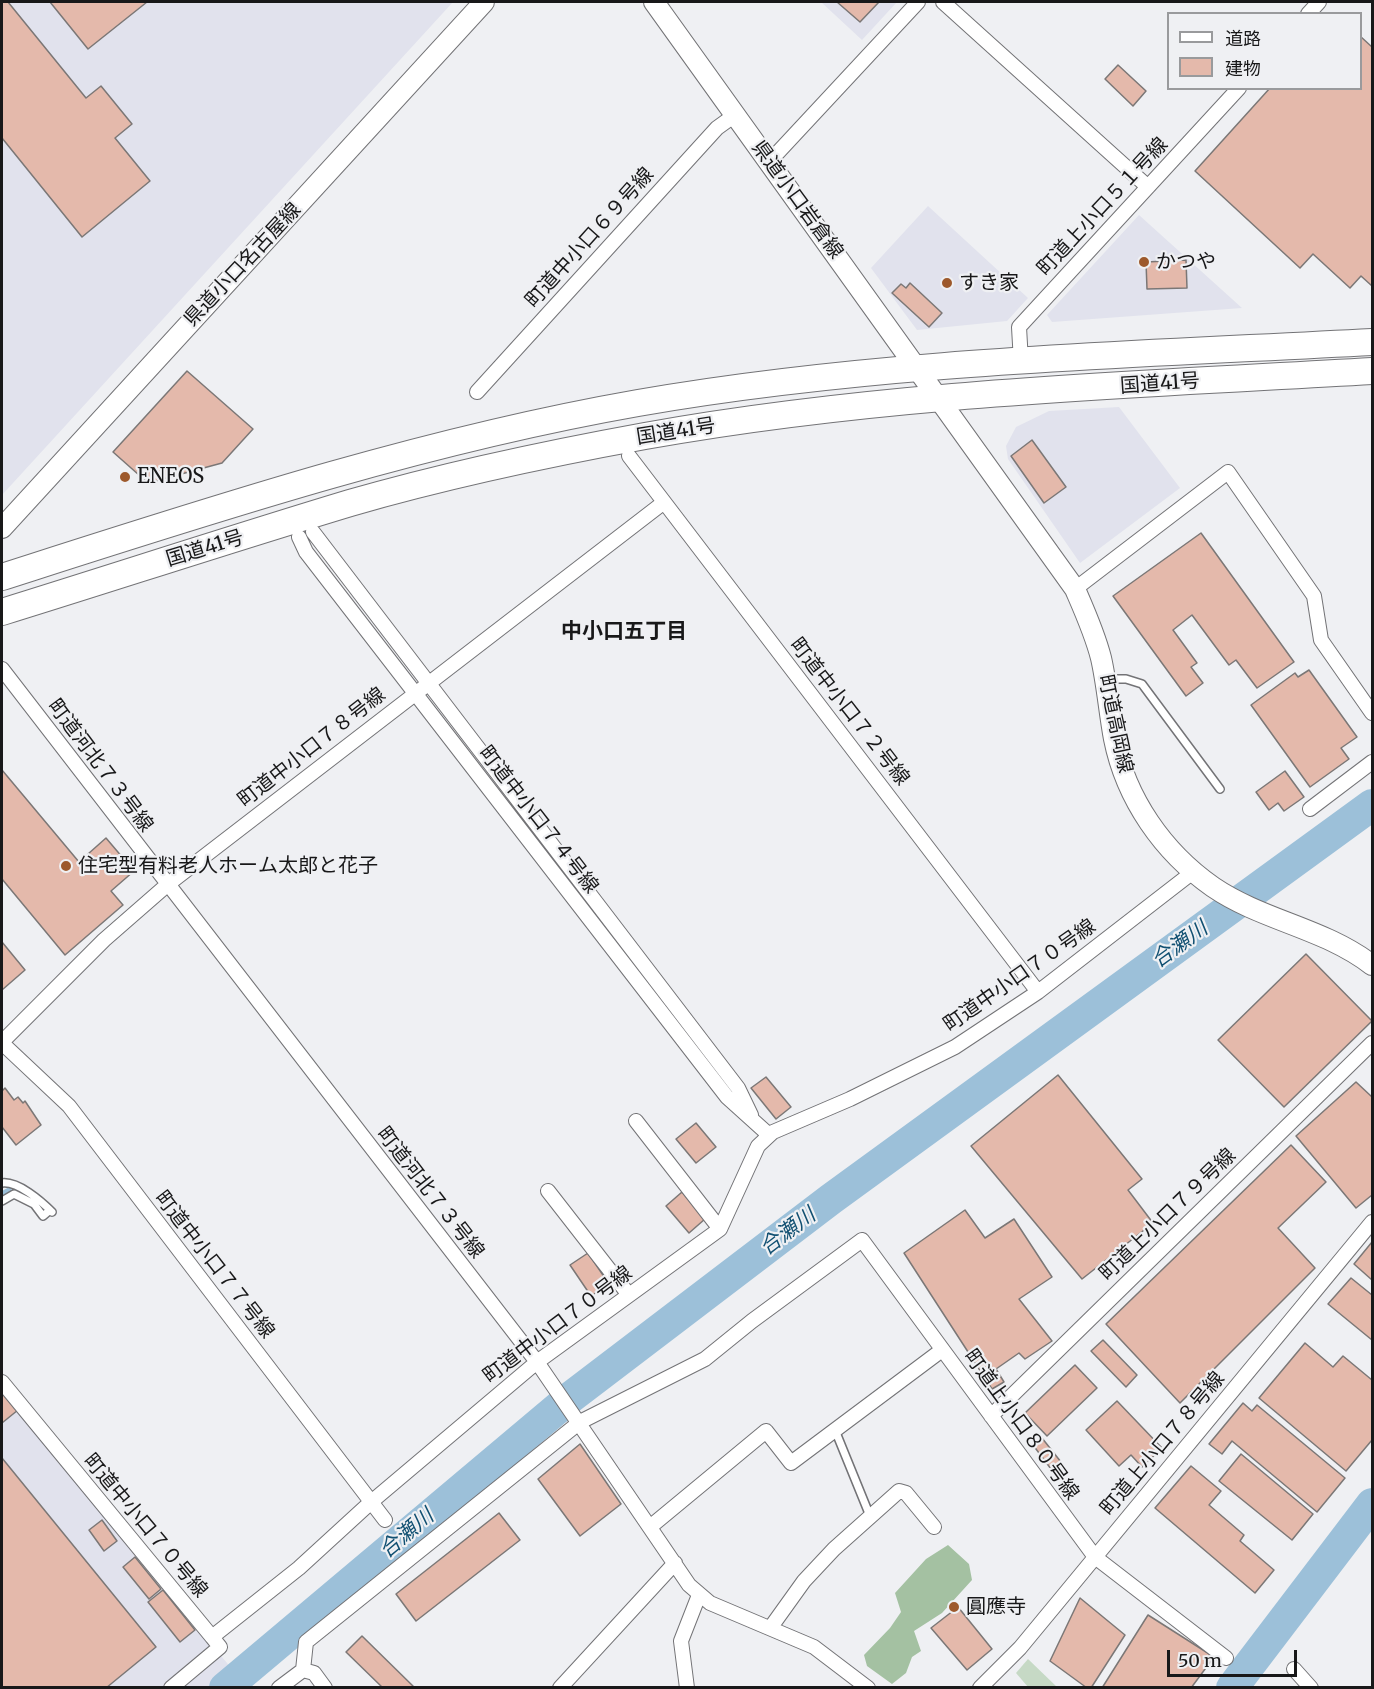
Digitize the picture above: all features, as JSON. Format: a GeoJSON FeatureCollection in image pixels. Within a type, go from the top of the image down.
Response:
{"type":"FeatureCollection","features":[{"type":"Feature","properties":{"kind":"highway","name":"国道41号"},"geometry":{"type":"LineString","coordinates":[[2,577],[169,523],[328,477],[551,420],[735,388],[854,374],[1372,342]]}},
{"type":"Feature","properties":{"kind":"highway","name":"国道41号"},"geometry":{"type":"LineString","coordinates":[[2,612],[353,502],[462,475],[682,430],[939,398],[1372,371]]}},
{"type":"Feature","properties":{"kind":"main road","name":"県道小口名古屋線"},"geometry":{"type":"LineString","coordinates":[[2,528],[484,2]]}},
{"type":"Feature","properties":{"kind":"main road","name":"県道小口岩倉線"},"geometry":{"type":"LineString","coordinates":[[654,2],[939,398]]}},
{"type":"Feature","properties":{"kind":"main road","name":"町道高岡線"},"geometry":{"type":"LineString","coordinates":[[939,398],[1075,589],[1093,631],[1105,679],[1118,755],[1134,797],[1160,838],[1193,872],[1214,888],[1258,910],[1329,939],[1372,965]]}},
{"type":"Feature","properties":{"kind":"street"},"geometry":{"type":"LineString","coordinates":[[770,162],[918,2]]}},
{"type":"Feature","properties":{"kind":"street"},"geometry":{"type":"LineString","coordinates":[[943,2],[1148,187]]}},
{"type":"Feature","properties":{"kind":"street","name":"町道上小口５１号線"},"geometry":{"type":"LineString","coordinates":[[1021,362],[1019,327],[1237,90]]}},
{"type":"Feature","properties":{"kind":"street","name":"町道中小口６９号線"},"geometry":{"type":"LineString","coordinates":[[477,392],[717,128],[735,115]]}},
{"type":"Feature","properties":{"kind":"street","name":"町道中小口７２号線"},"geometry":{"type":"LineString","coordinates":[[629,456],[1038,992]]}},
{"type":"Feature","properties":{"kind":"street"},"geometry":{"type":"LineString","coordinates":[[1075,589],[1228,472],[1314,596],[1321,640],[1372,713]]}},
{"type":"Feature","properties":{"kind":"street","name":"町道中小口７８号線"},"geometry":{"type":"LineString","coordinates":[[2,1043],[104,940],[167,885],[663,503]]}},
{"type":"Feature","properties":{"kind":"street","name":"町道中小口７４号線"},"geometry":{"type":"LineString","coordinates":[[313,532],[738,1088],[754,1121]]}},
{"type":"Feature","properties":{"kind":"street","name":"町道中小口７４号線"},"geometry":{"type":"LineString","coordinates":[[298,537],[306,552],[727,1097],[768,1134]]}},
{"type":"Feature","properties":{"kind":"street","name":"町道河北７３号線"},"geometry":{"type":"LineString","coordinates":[[2,669],[537,1362],[699,1595],[710,1603],[814,1647],[868,1688]]}},
{"type":"Feature","properties":{"kind":"street"},"geometry":{"type":"LineString","coordinates":[[1310,809],[1372,762]]}},
{"type":"Feature","properties":{"kind":"street","name":"町道中小口７０号線"},"geometry":{"type":"LineString","coordinates":[[2,1382],[212,1637],[299,1568],[370,1503],[537,1362],[720,1229],[758,1146],[768,1134],[850,1099],[955,1047],[1038,992],[1193,872]]}},
{"type":"Feature","properties":{"kind":"street","name":"町道上小口７９号線"},"geometry":{"type":"LineString","coordinates":[[991,1416],[1372,1042]]}},
{"type":"Feature","properties":{"kind":"street","name":"町道中小口７７号線"},"geometry":{"type":"LineString","coordinates":[[2,1043],[69,1106],[385,1520]]}},
{"type":"Feature","properties":{"kind":"street"},"geometry":{"type":"LineString","coordinates":[[636,1121],[720,1229]]}},
{"type":"Feature","properties":{"kind":"street"},"geometry":{"type":"LineString","coordinates":[[548,1191],[629,1295]]}},
{"type":"Feature","properties":{"kind":"street","name":"町道上小口７８号線"},"geometry":{"type":"LineString","coordinates":[[980,1688],[1003,1667],[1372,1222]]}},
{"type":"Feature","properties":{"kind":"street","name":"町道上小口８０号線"},"geometry":{"type":"LineString","coordinates":[[578,1419],[705,1359],[752,1321],[862,1240],[1095,1557],[1226,1658]]}},
{"type":"Feature","properties":{"kind":"street"},"geometry":{"type":"LineString","coordinates":[[650,1527],[765,1431],[791,1462],[942,1350]]}},
{"type":"Feature","properties":{"kind":"street"},"geometry":{"type":"LineString","coordinates":[[279,1688],[303,1670],[306,1642],[578,1419]]}},
{"type":"Feature","properties":{"kind":"street"},"geometry":{"type":"LineString","coordinates":[[771,1627],[804,1581],[834,1549],[899,1491],[906,1493],[934,1527]]}},
{"type":"Feature","properties":{"kind":"street"},"geometry":{"type":"LineString","coordinates":[[560,1688],[675,1563]]}},
{"type":"Feature","properties":{"kind":"street"},"geometry":{"type":"LineString","coordinates":[[687,1688],[681,1641],[699,1595]]}},
{"type":"Feature","properties":{"kind":"street"},"geometry":{"type":"LineString","coordinates":[[171,1688],[220,1647],[212,1637]]}},
{"type":"Feature","properties":{"kind":"street"},"geometry":{"type":"LineString","coordinates":[[1294,1669],[1311,1688]]}},
{"type":"Feature","properties":{"kind":"street"},"geometry":{"type":"LineString","coordinates":[[303,1670],[314,1673],[325,1688]]}},
{"type":"Feature","properties":{"kind":"lane"},"geometry":{"type":"LineString","coordinates":[[1105,679],[1126,679],[1142,684],[1220,789]]}},
{"type":"Feature","properties":{"kind":"lane"},"geometry":{"type":"LineString","coordinates":[[2,1184],[7,1182],[39,1199],[51,1211],[43,1216],[34,1204],[14,1194],[2,1201]]}},
{"type":"Feature","properties":{"kind":"lane"},"geometry":{"type":"LineString","coordinates":[[835,1430],[870,1516]]}},
{"type":"Feature","properties":{"kind":"shaded area"},"geometry":{"type":"Polygon","coordinates":[[[2,2],[453,2],[2,495],[2,2]]]}},
{"type":"Feature","properties":{"kind":"shaded area"},"geometry":{"type":"Polygon","coordinates":[[[821,2],[897,2],[862,40],[821,2]]]}},
{"type":"Feature","properties":{"kind":"shaded area","name":"すき家"},"geometry":{"type":"Polygon","coordinates":[[[928,206],[1028,298],[1007,321],[917,330],[871,268],[928,206]]]}},
{"type":"Feature","properties":{"kind":"shaded area","name":"かつや"},"geometry":{"type":"Polygon","coordinates":[[[1139,215],[1242,308],[1052,322],[1047,315],[1139,215]]]}},
{"type":"Feature","properties":{"kind":"shaded area"},"geometry":{"type":"Polygon","coordinates":[[[1119,407],[1180,488],[1080,563],[1008,459],[1006,446],[1016,427],[1049,411],[1119,407]]]}},
{"type":"Feature","properties":{"kind":"shaded area"},"geometry":{"type":"Polygon","coordinates":[[[2,1392],[212,1645],[247,1687],[2,1687],[2,1392]]]}},
{"type":"Feature","properties":{"kind":"green space"},"geometry":{"type":"Polygon","coordinates":[[[948,1545],[969,1564],[972,1580],[942,1613],[914,1631],[921,1651],[912,1657],[906,1673],[892,1684],[867,1666],[864,1655],[890,1628],[901,1612],[895,1593],[926,1559],[948,1545]]]}},
{"type":"Feature","properties":{"kind":"green space"},"geometry":{"type":"Polygon","coordinates":[[[1028,1659],[1057,1687],[1028,1687],[1016,1673],[1028,1659]]]}},
{"type":"Feature","properties":{"kind":"building"},"geometry":{"type":"Polygon","coordinates":[[[2,2],[8,2],[86,98],[101,86],[132,124],[115,138],[150,181],[82,237],[2,138],[2,2]]]}},
{"type":"Feature","properties":{"kind":"building"},"geometry":{"type":"Polygon","coordinates":[[[50,2],[147,2],[88,49],[50,2]]]}},
{"type":"Feature","properties":{"kind":"building"},"geometry":{"type":"Polygon","coordinates":[[[837,2],[879,2],[860,22],[837,2]]]}},
{"type":"Feature","properties":{"kind":"building"},"geometry":{"type":"Polygon","coordinates":[[[1362,38],[1372,47],[1372,286],[1361,276],[1350,288],[1313,254],[1300,268],[1195,171],[1268,90],[1362,90],[1362,38]]]}},
{"type":"Feature","properties":{"kind":"building"},"geometry":{"type":"Polygon","coordinates":[[[1118,65],[1146,91],[1133,106],[1105,79],[1118,65]]]}},
{"type":"Feature","properties":{"kind":"building"},"geometry":{"type":"Polygon","coordinates":[[[1186,260],[1187,288],[1147,289],[1146,262],[1186,260]]]}},
{"type":"Feature","properties":{"kind":"building"},"geometry":{"type":"Polygon","coordinates":[[[910,283],[942,313],[929,327],[892,293],[901,284],[906,288],[910,283]]]}},
{"type":"Feature","properties":{"kind":"building"},"geometry":{"type":"Polygon","coordinates":[[[187,371],[253,429],[222,463],[148,483],[113,452],[187,371]]]}},
{"type":"Feature","properties":{"kind":"building"},"geometry":{"type":"Polygon","coordinates":[[[1032,440],[1066,487],[1044,503],[1011,456],[1032,440]]]}},
{"type":"Feature","properties":{"kind":"building"},"geometry":{"type":"Polygon","coordinates":[[[1201,533],[1294,662],[1257,688],[1236,660],[1229,665],[1192,615],[1173,630],[1197,663],[1191,667],[1203,683],[1186,696],[1113,596],[1201,533]]]}},
{"type":"Feature","properties":{"kind":"building"},"geometry":{"type":"Polygon","coordinates":[[[1309,670],[1357,737],[1341,748],[1349,759],[1310,787],[1251,705],[1295,673],[1298,677],[1309,670]]]}},
{"type":"Feature","properties":{"kind":"building","name":"住宅型有料老人ホーム太郎と花子"},"geometry":{"type":"Polygon","coordinates":[[[2,770],[79,862],[106,838],[134,871],[111,891],[123,905],[65,955],[2,879],[2,770]]]}},
{"type":"Feature","properties":{"kind":"building"},"geometry":{"type":"Polygon","coordinates":[[[1285,771],[1304,797],[1284,811],[1278,803],[1269,810],[1256,792],[1285,771]]]}},
{"type":"Feature","properties":{"kind":"building"},"geometry":{"type":"Polygon","coordinates":[[[2,942],[25,970],[2,990],[2,942]]]}},
{"type":"Feature","properties":{"kind":"building"},"geometry":{"type":"Polygon","coordinates":[[[1306,954],[1372,1021],[1284,1107],[1218,1040],[1306,954]]]}},
{"type":"Feature","properties":{"kind":"building"},"geometry":{"type":"Polygon","coordinates":[[[1058,1075],[1142,1179],[1128,1190],[1153,1223],[1082,1279],[971,1146],[1058,1075]]]}},
{"type":"Feature","properties":{"kind":"building"},"geometry":{"type":"Polygon","coordinates":[[[766,1077],[791,1107],[776,1119],[751,1088],[766,1077]]]}},
{"type":"Feature","properties":{"kind":"building"},"geometry":{"type":"Polygon","coordinates":[[[1356,1082],[1372,1097],[1372,1195],[1356,1208],[1296,1136],[1356,1082]]]}},
{"type":"Feature","properties":{"kind":"building"},"geometry":{"type":"Polygon","coordinates":[[[5,1088],[14,1100],[18,1097],[23,1103],[25,1101],[41,1125],[16,1145],[2,1127],[2,1091],[5,1088]]]}},
{"type":"Feature","properties":{"kind":"building"},"geometry":{"type":"Polygon","coordinates":[[[696,1123],[716,1147],[696,1163],[676,1139],[696,1123]]]}},
{"type":"Feature","properties":{"kind":"building"},"geometry":{"type":"Polygon","coordinates":[[[1291,1145],[1326,1182],[1278,1228],[1315,1268],[1180,1403],[1106,1324],[1291,1145]]]}},
{"type":"Feature","properties":{"kind":"building"},"geometry":{"type":"Polygon","coordinates":[[[682,1192],[705,1219],[689,1233],[666,1206],[682,1192]]]}},
{"type":"Feature","properties":{"kind":"building"},"geometry":{"type":"Polygon","coordinates":[[[965,1210],[985,1238],[1014,1219],[1052,1277],[1019,1299],[1052,1341],[1025,1359],[1019,1353],[996,1369],[1004,1382],[992,1389],[904,1253],[965,1210]]]}},
{"type":"Feature","properties":{"kind":"building"},"geometry":{"type":"Polygon","coordinates":[[[1372,1242],[1372,1280],[1354,1264],[1372,1242]]]}},
{"type":"Feature","properties":{"kind":"building"},"geometry":{"type":"Polygon","coordinates":[[[588,1253],[609,1284],[591,1296],[570,1265],[588,1253]]]}},
{"type":"Feature","properties":{"kind":"building"},"geometry":{"type":"Polygon","coordinates":[[[1351,1278],[1372,1295],[1372,1340],[1328,1304],[1351,1278]]]}},
{"type":"Feature","properties":{"kind":"building"},"geometry":{"type":"Polygon","coordinates":[[[1103,1340],[1137,1375],[1126,1387],[1091,1351],[1103,1340]]]}},
{"type":"Feature","properties":{"kind":"building"},"geometry":{"type":"Polygon","coordinates":[[[1305,1343],[1333,1367],[1343,1356],[1372,1380],[1372,1440],[1346,1471],[1259,1398],[1305,1343]]]}},
{"type":"Feature","properties":{"kind":"building"},"geometry":{"type":"Polygon","coordinates":[[[1075,1365],[1097,1388],[1047,1436],[1025,1413],[1075,1365]]]}},
{"type":"Feature","properties":{"kind":"building"},"geometry":{"type":"Polygon","coordinates":[[[2,1390],[18,1410],[2,1423],[2,1390]]]}},
{"type":"Feature","properties":{"kind":"building"},"geometry":{"type":"Polygon","coordinates":[[[1117,1401],[1162,1448],[1142,1467],[1131,1455],[1119,1466],[1086,1430],[1117,1401]]]}},
{"type":"Feature","properties":{"kind":"building"},"geometry":{"type":"Polygon","coordinates":[[[1243,1403],[1252,1411],[1257,1405],[1345,1478],[1317,1512],[1232,1441],[1222,1454],[1209,1444],[1243,1403]]]}},
{"type":"Feature","properties":{"kind":"building"},"geometry":{"type":"Polygon","coordinates":[[[1042,1438],[1061,1462],[1051,1469],[1033,1445],[1042,1438]]]}},
{"type":"Feature","properties":{"kind":"building"},"geometry":{"type":"Polygon","coordinates":[[[580,1444],[621,1504],[580,1536],[538,1479],[580,1444]]]}},
{"type":"Feature","properties":{"kind":"building"},"geometry":{"type":"Polygon","coordinates":[[[1241,1454],[1313,1514],[1292,1540],[1219,1481],[1241,1454]]]}},
{"type":"Feature","properties":{"kind":"building"},"geometry":{"type":"Polygon","coordinates":[[[2,1458],[156,1647],[106,1688],[2,1688],[2,1458]]]}},
{"type":"Feature","properties":{"kind":"building"},"geometry":{"type":"Polygon","coordinates":[[[1191,1466],[1221,1491],[1209,1505],[1244,1535],[1240,1541],[1274,1570],[1255,1593],[1155,1508],[1191,1466]]]}},
{"type":"Feature","properties":{"kind":"building"},"geometry":{"type":"Polygon","coordinates":[[[499,1513],[520,1540],[416,1621],[396,1594],[499,1513]]]}},
{"type":"Feature","properties":{"kind":"building"},"geometry":{"type":"Polygon","coordinates":[[[102,1520],[117,1541],[104,1551],[89,1530],[102,1520]]]}},
{"type":"Feature","properties":{"kind":"building"},"geometry":{"type":"Polygon","coordinates":[[[135,1557],[161,1589],[149,1599],[123,1567],[135,1557]]]}},
{"type":"Feature","properties":{"kind":"building"},"geometry":{"type":"Polygon","coordinates":[[[163,1590],[195,1630],[180,1642],[148,1602],[163,1590]]]}},
{"type":"Feature","properties":{"kind":"building"},"geometry":{"type":"Polygon","coordinates":[[[1080,1598],[1125,1635],[1091,1688],[1087,1688],[1050,1661],[1080,1598]]]}},
{"type":"Feature","properties":{"kind":"building"},"geometry":{"type":"Polygon","coordinates":[[[958,1607],[992,1649],[967,1670],[931,1628],[958,1607]]]}},
{"type":"Feature","properties":{"kind":"building"},"geometry":{"type":"Polygon","coordinates":[[[1148,1615],[1214,1657],[1191,1688],[1102,1688],[1148,1615]]]}},
{"type":"Feature","properties":{"kind":"building"},"geometry":{"type":"Polygon","coordinates":[[[362,1636],[415,1688],[383,1688],[346,1652],[362,1636]]]}},
{"type":"Feature","properties":{"kind":"waterway","name":"合瀬川"},"geometry":{"type":"LineString","coordinates":[[225,1688],[571,1397],[831,1199],[1372,805]]}},
{"type":"Feature","properties":{"kind":"waterway"},"geometry":{"type":"LineString","coordinates":[[2,1194],[9,1190]]}},
{"type":"Feature","properties":{"kind":"waterway"},"geometry":{"type":"LineString","coordinates":[[1232,1688],[1372,1504]]}},
{"type":"Feature","properties":{"kind":"place","name":"かつや"},"geometry":{"type":"Point","coordinates":[1144,262]}},
{"type":"Feature","properties":{"kind":"place","name":"すき家"},"geometry":{"type":"Point","coordinates":[947,283]}},
{"type":"Feature","properties":{"kind":"place","name":"ENEOS"},"geometry":{"type":"Point","coordinates":[125,477]}},
{"type":"Feature","properties":{"kind":"place","name":"住宅型有料老人ホーム太郎と花子"},"geometry":{"type":"Point","coordinates":[66,866]}},
{"type":"Feature","properties":{"kind":"place","name":"圓應寺"},"geometry":{"type":"Point","coordinates":[954,1607]}},
{"type":"Feature","properties":{"kind":"district","name":"中小口五丁目"},"geometry":{"type":"Point","coordinates":[624,632]}}]}
